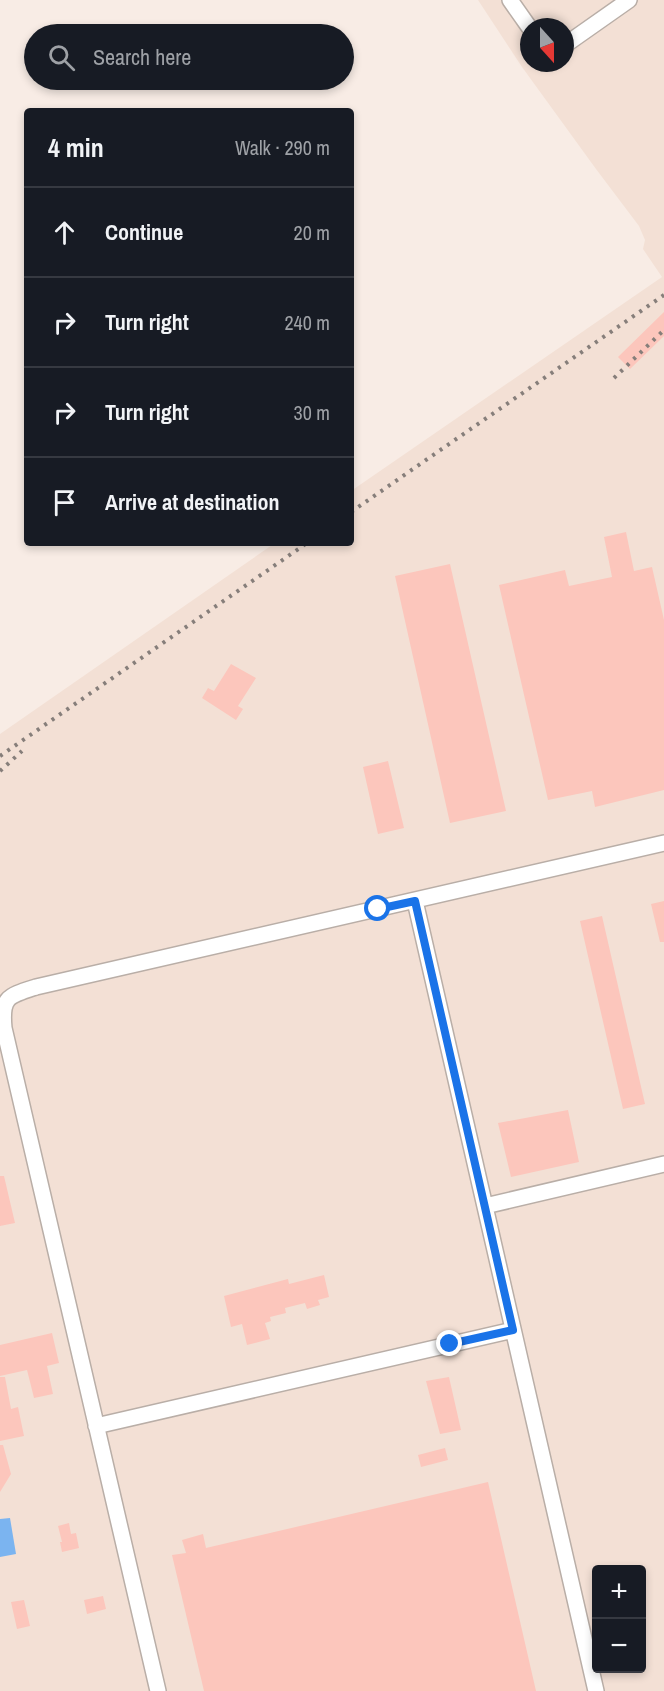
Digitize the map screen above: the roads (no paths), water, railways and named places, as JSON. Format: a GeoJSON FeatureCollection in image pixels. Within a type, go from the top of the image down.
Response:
{"type":"FeatureCollection","features":[{"type":"Feature","properties":{"kind":"lane"},"geometry":{"type":"LineString","coordinates":[[510,0],[523,18]]}},
{"type":"Feature","properties":{"kind":"lane"},"geometry":{"type":"LineString","coordinates":[[574,39],[629,0]]}},
{"type":"Feature","properties":{"kind":"lane"},"geometry":{"type":"LineString","coordinates":[[158,1691],[4,1028],[1,1011],[5,1001],[17,993],[36,987],[664,843]]}},
{"type":"Feature","properties":{"kind":"lane"},"geometry":{"type":"LineString","coordinates":[[415,901],[596,1691]]}},
{"type":"Feature","properties":{"kind":"lane"},"geometry":{"type":"LineString","coordinates":[[484,1206],[664,1164]]}},
{"type":"Feature","properties":{"kind":"lane"},"geometry":{"type":"LineString","coordinates":[[96,1426],[513,1330]]}},
{"type":"Feature","properties":{"kind":"water"},"geometry":{"type":"Polygon","coordinates":[[[10,1518],[16,1554],[0,1557],[0,1519],[10,1518]]]}},
{"type":"Feature","properties":{"kind":"railway"},"geometry":{"type":"LineString","coordinates":[[354,510],[664,295]]}},
{"type":"Feature","properties":{"kind":"railway"},"geometry":{"type":"LineString","coordinates":[[614,378],[664,330]]}},
{"type":"Feature","properties":{"kind":"railway"},"geometry":{"type":"LineString","coordinates":[[0,756],[303,546]]}},
{"type":"Feature","properties":{"kind":"railway"},"geometry":{"type":"LineString","coordinates":[[0,771],[22,751]]}}]}
